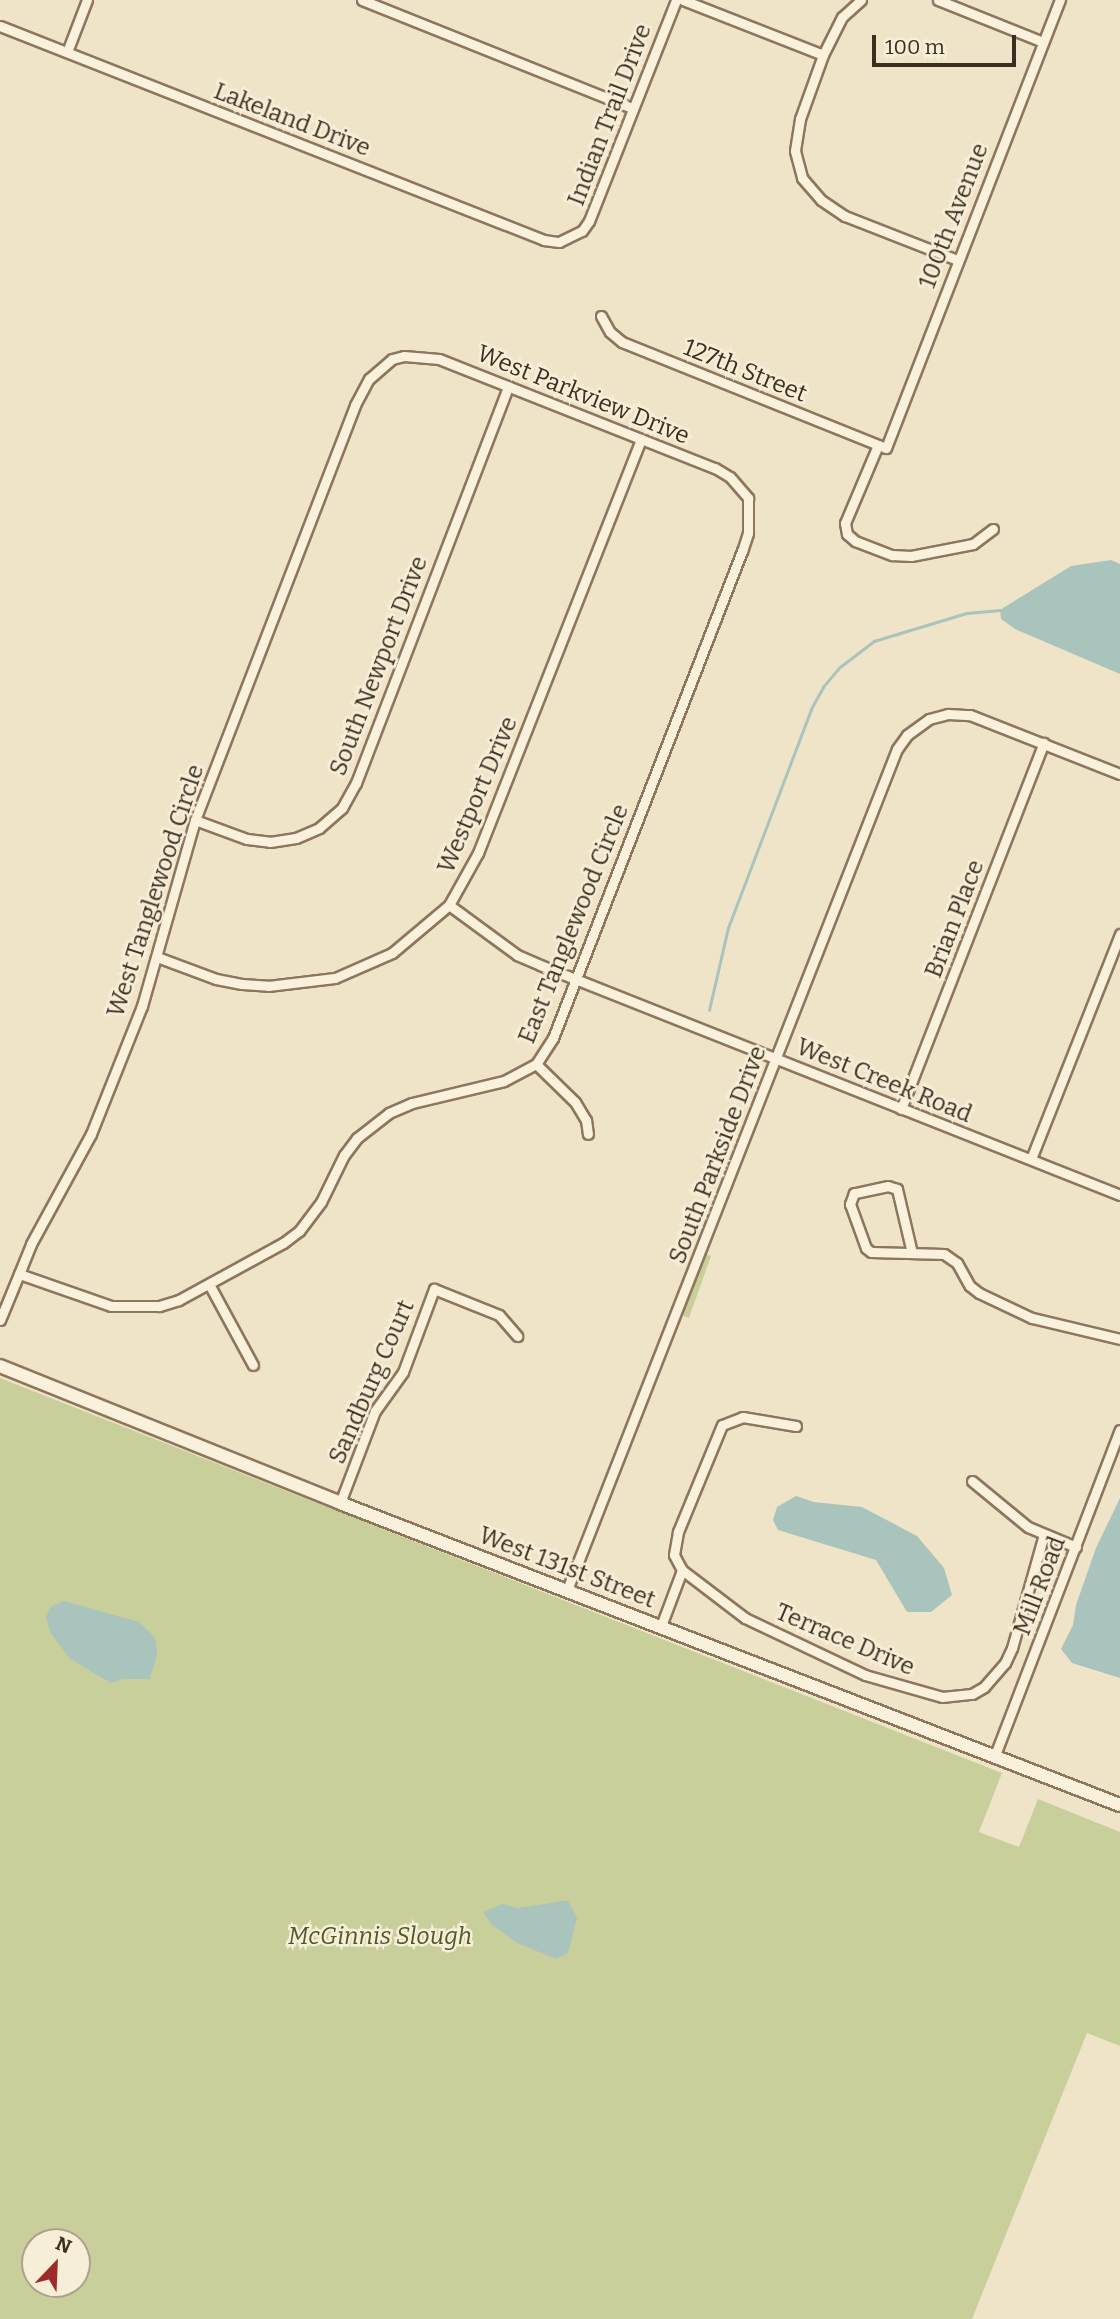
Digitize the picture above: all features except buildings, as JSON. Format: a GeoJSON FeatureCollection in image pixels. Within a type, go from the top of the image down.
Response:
{"type":"FeatureCollection","features":[{"type":"Feature","properties":{"kind":"street"},"geometry":{"type":"LineString","coordinates":[[67,52],[87,0]]}},
{"type":"Feature","properties":{"kind":"street"},"geometry":{"type":"LineString","coordinates":[[362,0],[632,108]]}},
{"type":"Feature","properties":{"kind":"street","name":"Indian Trail Drive"},"geometry":{"type":"LineString","coordinates":[[572,237],[589,221],[676,0]]}},
{"type":"Feature","properties":{"kind":"street"},"geometry":{"type":"LineString","coordinates":[[683,0],[823,55]]}},
{"type":"Feature","properties":{"kind":"street"},"geometry":{"type":"LineString","coordinates":[[861,0],[842,17],[823,55],[795,151],[802,178],[821,200],[845,216],[957,260]]}},
{"type":"Feature","properties":{"kind":"street"},"geometry":{"type":"LineString","coordinates":[[938,0],[1043,42]]}},
{"type":"Feature","properties":{"kind":"street","name":"100th Avenue"},"geometry":{"type":"LineString","coordinates":[[993,529],[973,544],[911,556],[892,555],[855,541],[847,534],[845,523],[882,446],[1060,0]]}},
{"type":"Feature","properties":{"kind":"street","name":"Lakeland Drive"},"geometry":{"type":"LineString","coordinates":[[0,26],[544,240],[559,242],[572,237]]}},
{"type":"Feature","properties":{"kind":"street","name":"127th Street"},"geometry":{"type":"LineString","coordinates":[[601,316],[610,332],[622,342],[882,446]]}},
{"type":"Feature","properties":{"kind":"street","name":"West Parkview Drive"},"geometry":{"type":"LineString","coordinates":[[392,359],[413,356],[439,359],[715,468],[730,477],[748,498]]}},
{"type":"Feature","properties":{"kind":"street","name":"West Tanglewood Circle"},"geometry":{"type":"LineString","coordinates":[[0,1320],[31,1244],[91,1134],[142,1006],[195,820],[358,397],[374,373],[392,359]]}},
{"type":"Feature","properties":{"kind":"street","name":"South Newport Drive"},"geometry":{"type":"LineString","coordinates":[[195,820],[247,839],[270,842],[296,838],[319,828],[342,808],[356,783],[508,386]]}},
{"type":"Feature","properties":{"kind":"street","name":"Westport Drive"},"geometry":{"type":"LineString","coordinates":[[157,957],[216,979],[242,984],[268,986],[335,978],[392,953],[449,905],[478,853],[640,439]]}},
{"type":"Feature","properties":{"kind":"street","name":"East Tanglewood Circle"},"geometry":{"type":"LineString","coordinates":[[19,1274],[91,1301],[131,1308],[159,1307],[209,1284],[299,1231],[321,1202],[344,1155],[357,1138],[389,1113],[412,1103],[504,1081],[536,1064],[553,1038],[742,551],[748,533],[748,498]]}},
{"type":"Feature","properties":{"kind":"street","name":"South Parkside Drive"},"geometry":{"type":"LineString","coordinates":[[567,1590],[890,763],[907,735],[929,719],[957,714],[984,718],[1044,743]]}},
{"type":"Feature","properties":{"kind":"street"},"geometry":{"type":"LineString","coordinates":[[1044,743],[1120,774]]}},
{"type":"Feature","properties":{"kind":"street","name":"Brian Place"},"geometry":{"type":"LineString","coordinates":[[901,1109],[1044,743]]}},
{"type":"Feature","properties":{"kind":"street","name":"West Creek Road"},"geometry":{"type":"LineString","coordinates":[[449,905],[517,955],[1120,1195]]}},
{"type":"Feature","properties":{"kind":"street"},"geometry":{"type":"LineString","coordinates":[[1031,1159],[1120,934]]}},
{"type":"Feature","properties":{"kind":"street"},"geometry":{"type":"LineString","coordinates":[[536,1064],[575,1102],[586,1120],[588,1134]]}},
{"type":"Feature","properties":{"kind":"street"},"geometry":{"type":"LineString","coordinates":[[912,1252],[897,1189],[888,1186],[854,1193],[850,1204],[866,1248],[877,1254],[944,1254],[957,1263],[971,1286],[979,1293],[1032,1318],[1120,1339]]}},
{"type":"Feature","properties":{"kind":"street"},"geometry":{"type":"LineString","coordinates":[[209,1284],[253,1366]]}},
{"type":"Feature","properties":{"kind":"street","name":"Sandburg Court"},"geometry":{"type":"LineString","coordinates":[[340,1503],[376,1411],[403,1372],[434,1289],[499,1315],[517,1336]]}},
{"type":"Feature","properties":{"kind":"street","name":"West 131st Street"},"geometry":{"type":"LineString","coordinates":[[0,1366],[340,1503],[1120,1805]]}},
{"type":"Feature","properties":{"kind":"street"},"geometry":{"type":"LineString","coordinates":[[661,1626],[682,1570],[674,1555],[674,1545],[722,1425],[743,1417],[796,1426]]}},
{"type":"Feature","properties":{"kind":"street","name":"Mill Road"},"geometry":{"type":"LineString","coordinates":[[995,1755],[1120,1430]]}},
{"type":"Feature","properties":{"kind":"street"},"geometry":{"type":"LineString","coordinates":[[972,1481],[1028,1527],[1076,1547]]}},
{"type":"Feature","properties":{"kind":"street","name":"Terrace Drive"},"geometry":{"type":"LineString","coordinates":[[682,1570],[724,1603],[771,1632],[899,1686],[942,1697],[956,1697],[972,1694],[984,1687],[1005,1663],[1022,1623],[1044,1534]]}},
{"type":"Feature","properties":{"kind":"green space"},"geometry":{"type":"Polygon","coordinates":[[[705,1254],[711,1256],[689,1318],[681,1315],[705,1254]]]}},
{"type":"Feature","properties":{"kind":"green space","name":"McGinnis Slough"},"geometry":{"type":"Polygon","coordinates":[[[0,1378],[1002,1773],[979,1832],[1019,1847],[1038,1799],[1120,1832],[1120,2046],[1087,2033],[972,2319],[0,2319],[0,1378]]]}},
{"type":"Feature","properties":{"kind":"water"},"geometry":{"type":"Polygon","coordinates":[[[1111,560],[1120,564],[1120,674],[1015,629],[1001,619],[1000,610],[1071,566],[1111,560]]]}},
{"type":"Feature","properties":{"kind":"water"},"geometry":{"type":"Polygon","coordinates":[[[796,1496],[814,1502],[862,1507],[917,1536],[944,1568],[952,1595],[931,1612],[907,1612],[876,1560],[778,1530],[773,1520],[777,1507],[796,1496]]]}},
{"type":"Feature","properties":{"kind":"water"},"geometry":{"type":"Polygon","coordinates":[[[1120,1498],[1120,1678],[1072,1663],[1061,1649],[1073,1625],[1076,1605],[1096,1548],[1120,1498]]]}},
{"type":"Feature","properties":{"kind":"water"},"geometry":{"type":"Polygon","coordinates":[[[64,1601],[139,1622],[155,1637],[157,1654],[150,1679],[123,1679],[111,1683],[70,1659],[50,1632],[46,1617],[50,1607],[64,1601]]]}},
{"type":"Feature","properties":{"kind":"water"},"geometry":{"type":"Polygon","coordinates":[[[568,1901],[577,1918],[568,1953],[556,1959],[517,1943],[491,1924],[483,1912],[503,1904],[518,1908],[568,1901]]]}},
{"type":"Feature","properties":{"kind":"waterway"},"geometry":{"type":"LineString","coordinates":[[709,1010],[728,928],[811,709],[823,687],[840,667],[874,641],[967,613],[1000,610]]}}]}
